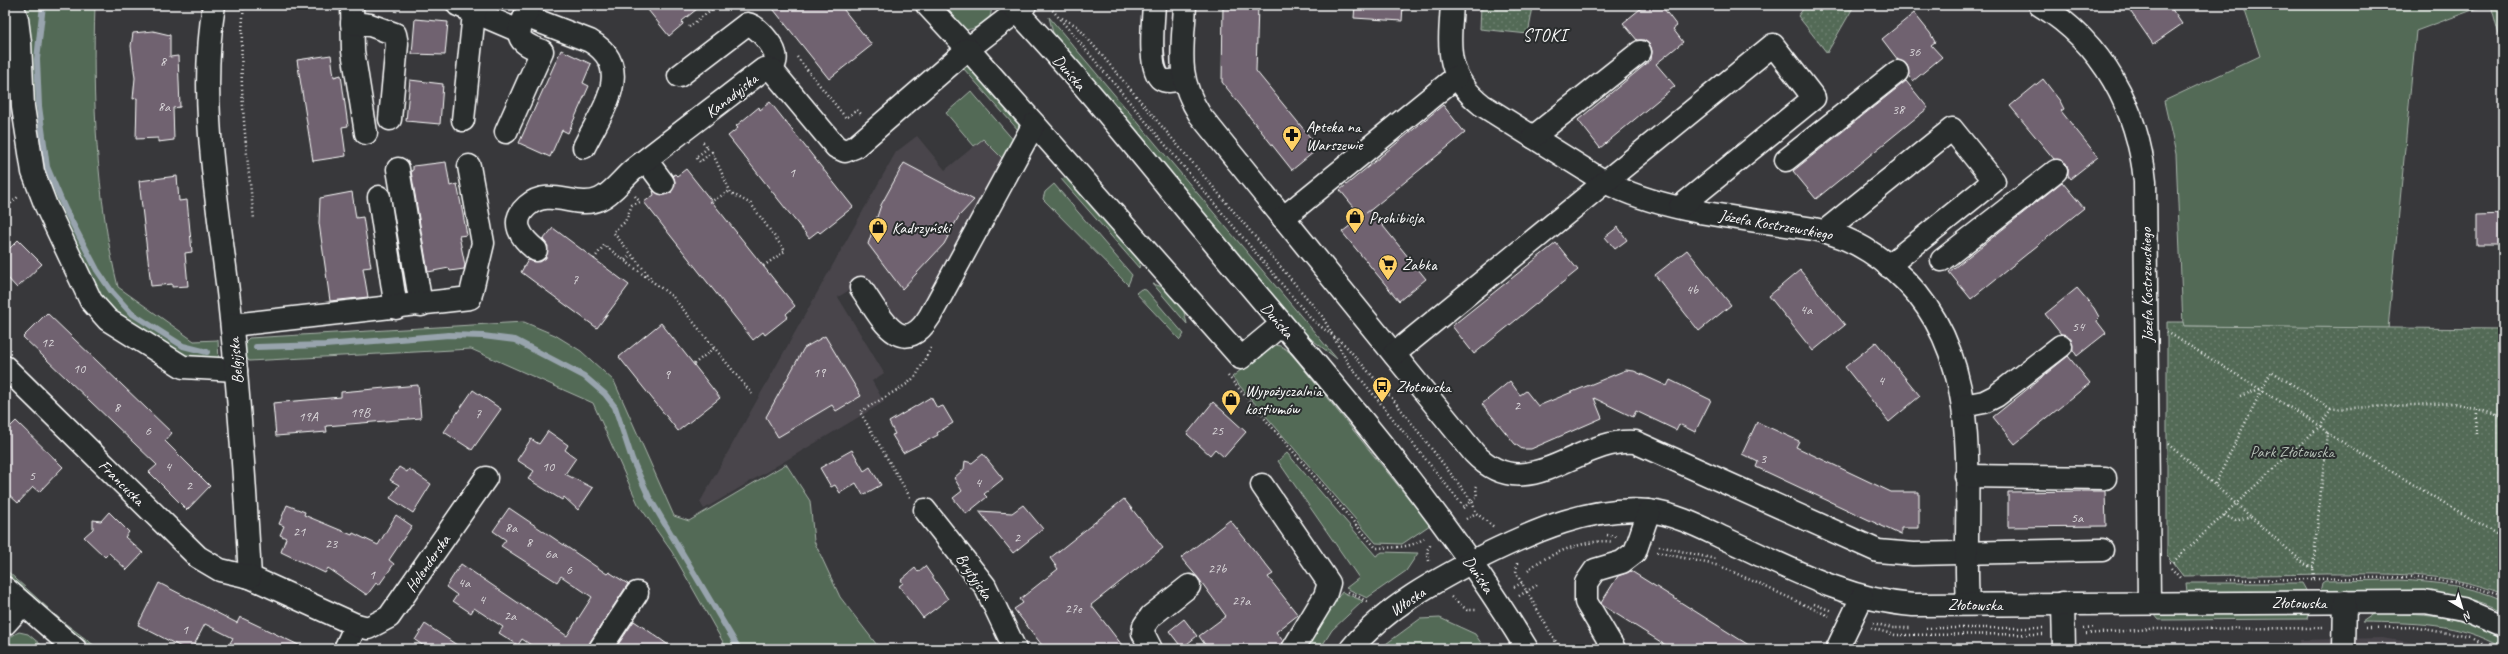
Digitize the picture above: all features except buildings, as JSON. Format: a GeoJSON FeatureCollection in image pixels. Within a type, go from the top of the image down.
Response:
{"type":"FeatureCollection","features":[{"type":"Feature","properties":{"kind":"street"},"geometry":{"type":"LineString","coordinates":[[12,5],[17,19],[20,43],[23,107],[33,172],[52,220],[91,302],[108,320],[183,367],[236,370]]}},
{"type":"Feature","properties":{"kind":"street","name":"Belgijska"},"geometry":{"type":"LineString","coordinates":[[214,5],[208,69],[210,127],[213,168],[236,370],[250,577]]}},
{"type":"Feature","properties":{"kind":"street"},"geometry":{"type":"LineString","coordinates":[[927,5],[968,49],[1241,358],[1282,324]]}},
{"type":"Feature","properties":{"kind":"street"},"geometry":{"type":"LineString","coordinates":[[1154,5],[1153,60],[1156,72],[1162,79],[1167,81],[1183,79]]}},
{"type":"Feature","properties":{"kind":"street"},"geometry":{"type":"LineString","coordinates":[[1185,5],[1183,79],[1189,96],[1203,120],[1485,464],[1505,473],[1528,475],[1617,443],[1635,442],[1866,548],[1897,554],[2102,550]]}},
{"type":"Feature","properties":{"kind":"street","name":"Józefa Kostrzewskiego"},"geometry":{"type":"LineString","coordinates":[[1452,5],[1451,49],[1456,77],[1466,90],[1482,105],[1605,182],[1642,199],[1680,207],[1825,231],[1855,243],[1888,266],[1919,296],[1943,333],[1957,375],[1963,406],[1966,476],[1966,553],[1968,604]]}},
{"type":"Feature","properties":{"kind":"street","name":"Józefa Kostrzewskiego"},"geometry":{"type":"LineString","coordinates":[[2040,5],[2074,32],[2106,68],[2123,96],[2139,140],[2145,181],[2149,603]]}},
{"type":"Feature","properties":{"kind":"street","name":"Kanadyjska"},"geometry":{"type":"LineString","coordinates":[[536,250],[519,235],[517,227],[519,217],[526,206],[538,198],[552,196],[579,200],[600,199],[646,160],[764,69],[772,70],[840,150],[851,150],[1018,7]]}},
{"type":"Feature","properties":{"kind":"street","name":"Duńska"},"geometry":{"type":"LineString","coordinates":[[1018,7],[1402,469],[1471,563],[1527,649]]}},
{"type":"Feature","properties":{"kind":"street"},"geometry":{"type":"LineString","coordinates":[[463,120],[470,8],[525,17],[590,41],[603,50],[612,62],[614,83],[584,147]]}},
{"type":"Feature","properties":{"kind":"street"},"geometry":{"type":"LineString","coordinates":[[352,14],[370,25],[396,34],[397,44],[390,119]]}},
{"type":"Feature","properties":{"kind":"street"},"geometry":{"type":"LineString","coordinates":[[352,14],[356,78],[366,133]]}},
{"type":"Feature","properties":{"kind":"street"},"geometry":{"type":"LineString","coordinates":[[506,132],[542,51],[525,45],[521,41],[525,17]]}},
{"type":"Feature","properties":{"kind":"street"},"geometry":{"type":"LineString","coordinates":[[679,76],[747,24],[754,26],[774,50],[776,62],[772,70]]}},
{"type":"Feature","properties":{"kind":"street"},"geometry":{"type":"LineString","coordinates":[[1394,354],[1772,46],[1833,122]]}},
{"type":"Feature","properties":{"kind":"street"},"geometry":{"type":"LineString","coordinates":[[1533,137],[1640,52]]}},
{"type":"Feature","properties":{"kind":"street"},"geometry":{"type":"LineString","coordinates":[[1786,160],[1897,72]]}},
{"type":"Feature","properties":{"kind":"street"},"geometry":{"type":"LineString","coordinates":[[1283,218],[1456,77]]}},
{"type":"Feature","properties":{"kind":"street"},"geometry":{"type":"LineString","coordinates":[[1680,207],[1814,98]]}},
{"type":"Feature","properties":{"kind":"street"},"geometry":{"type":"LineString","coordinates":[[861,288],[892,331],[902,336],[914,334],[920,329],[930,316],[1034,124]]}},
{"type":"Feature","properties":{"kind":"street"},"geometry":{"type":"LineString","coordinates":[[1825,231],[1952,129],[2014,204]]}},
{"type":"Feature","properties":{"kind":"street"},"geometry":{"type":"LineString","coordinates":[[646,160],[663,183]]}},
{"type":"Feature","properties":{"kind":"street"},"geometry":{"type":"LineString","coordinates":[[232,325],[396,308],[470,298],[483,243],[469,166]]}},
{"type":"Feature","properties":{"kind":"street"},"geometry":{"type":"LineString","coordinates":[[398,169],[420,305]]}},
{"type":"Feature","properties":{"kind":"street"},"geometry":{"type":"LineString","coordinates":[[1942,260],[2056,171]]}},
{"type":"Feature","properties":{"kind":"street"},"geometry":{"type":"LineString","coordinates":[[1888,266],[1994,181]]}},
{"type":"Feature","properties":{"kind":"street"},"geometry":{"type":"LineString","coordinates":[[379,197],[396,308]]}},
{"type":"Feature","properties":{"kind":"street"},"geometry":{"type":"LineString","coordinates":[[1941,223],[1960,246]]}},
{"type":"Feature","properties":{"kind":"street"},"geometry":{"type":"LineString","coordinates":[[1963,406],[1984,402],[1996,396],[2061,346]]}},
{"type":"Feature","properties":{"kind":"street","name":"Francuska"},"geometry":{"type":"LineString","coordinates":[[5,367],[198,556],[220,570],[250,577]]}},
{"type":"Feature","properties":{"kind":"street"},"geometry":{"type":"LineString","coordinates":[[1966,476],[2105,478]]}},
{"type":"Feature","properties":{"kind":"street","name":"Holenderska"},"geometry":{"type":"LineString","coordinates":[[356,626],[368,628],[389,616],[486,478]]}},
{"type":"Feature","properties":{"kind":"street"},"geometry":{"type":"LineString","coordinates":[[1262,485],[1329,583],[1325,596],[1293,649]]}},
{"type":"Feature","properties":{"kind":"street","name":"Brytyjska"},"geometry":{"type":"LineString","coordinates":[[925,510],[985,586],[1015,649]]}},
{"type":"Feature","properties":{"kind":"street"},"geometry":{"type":"LineString","coordinates":[[1614,649],[1586,602],[1586,583],[1595,570],[1622,562],[1635,552],[1649,511]]}},
{"type":"Feature","properties":{"kind":"street","name":"Złotowska"},"geometry":{"type":"LineString","coordinates":[[1471,563],[1546,527],[1583,516],[1607,512],[1649,511],[1695,525],[1821,582],[1862,597],[1913,605],[2345,602],[2440,604],[2483,616],[2503,626]]}},
{"type":"Feature","properties":{"kind":"street","name":"Włoska"},"geometry":{"type":"LineString","coordinates":[[1351,649],[1378,621],[1404,602],[1471,563]]}},
{"type":"Feature","properties":{"kind":"street"},"geometry":{"type":"LineString","coordinates":[[250,577],[356,626],[345,649]]}},
{"type":"Feature","properties":{"kind":"street"},"geometry":{"type":"LineString","coordinates":[[1151,649],[1143,633],[1147,620],[1189,586]]}},
{"type":"Feature","properties":{"kind":"street"},"geometry":{"type":"LineString","coordinates":[[5,588],[76,649]]}},
{"type":"Feature","properties":{"kind":"street"},"geometry":{"type":"LineString","coordinates":[[600,649],[637,593]]}},
{"type":"Feature","properties":{"kind":"street"},"geometry":{"type":"LineString","coordinates":[[1837,649],[1862,597]]}},
{"type":"Feature","properties":{"kind":"street"},"geometry":{"type":"LineString","coordinates":[[2344,649],[2345,602]]}},
{"type":"Feature","properties":{"kind":"street"},"geometry":{"type":"LineString","coordinates":[[5,624],[23,604]]}},
{"type":"Feature","properties":{"kind":"street"},"geometry":{"type":"LineString","coordinates":[[2063,604],[2064,649]]}},
{"type":"Feature","properties":{"kind":"path"},"geometry":{"type":"LineString","coordinates":[[244,5],[240,62],[241,85],[254,219]]}},
{"type":"Feature","properties":{"kind":"path"},"geometry":{"type":"LineString","coordinates":[[689,27],[717,5]]}},
{"type":"Feature","properties":{"kind":"path"},"geometry":{"type":"LineString","coordinates":[[1050,7],[1060,17],[1311,319],[1345,345],[1396,403],[1472,501],[1476,513],[1494,527],[1515,558],[1516,573],[1560,649]]}},
{"type":"Feature","properties":{"kind":"path"},"geometry":{"type":"LineString","coordinates":[[1060,17],[1077,26],[1322,316],[1348,363],[1464,507]]}},
{"type":"Feature","properties":{"kind":"path"},"geometry":{"type":"LineString","coordinates":[[794,53],[846,118],[857,110],[875,131]]}},
{"type":"Feature","properties":{"kind":"path"},"geometry":{"type":"LineString","coordinates":[[706,150],[696,157],[700,162],[712,152],[730,192],[751,204],[784,250],[762,267]]}},
{"type":"Feature","properties":{"kind":"path"},"geometry":{"type":"LineString","coordinates":[[710,202],[730,192]]}},
{"type":"Feature","properties":{"kind":"path"},"geometry":{"type":"LineString","coordinates":[[614,234],[654,282]]}},
{"type":"Feature","properties":{"kind":"path"},"geometry":{"type":"LineString","coordinates":[[594,259],[604,245],[673,297],[752,394]]}},
{"type":"Feature","properties":{"kind":"path"},"geometry":{"type":"LineString","coordinates":[[624,260],[631,255]]}},
{"type":"Feature","properties":{"kind":"path"},"geometry":{"type":"LineString","coordinates":[[2167,332],[2320,426],[2327,433],[2503,538]]}},
{"type":"Feature","properties":{"kind":"path"},"geometry":{"type":"LineString","coordinates":[[694,364],[714,348]]}},
{"type":"Feature","properties":{"kind":"path"},"geometry":{"type":"LineString","coordinates":[[2215,484],[2260,389],[2271,371],[2331,409],[2453,403],[2503,417]]}},
{"type":"Feature","properties":{"kind":"path"},"geometry":{"type":"LineString","coordinates":[[2240,396],[2260,389]]}},
{"type":"Feature","properties":{"kind":"path"},"geometry":{"type":"LineString","coordinates":[[2189,580],[2181,580],[2166,562],[2172,562],[2261,481],[2320,426],[2331,409]]}},
{"type":"Feature","properties":{"kind":"path"},"geometry":{"type":"LineString","coordinates":[[2476,434],[2477,409]]}},
{"type":"Feature","properties":{"kind":"path"},"geometry":{"type":"LineString","coordinates":[[2220,580],[2314,579],[2313,567],[2327,433]]}},
{"type":"Feature","properties":{"kind":"path"},"geometry":{"type":"LineString","coordinates":[[2147,444],[2167,443],[2172,446],[2307,566],[2313,567]]}},
{"type":"Feature","properties":{"kind":"path"},"geometry":{"type":"LineString","coordinates":[[1458,513],[1477,497],[1476,488]]}},
{"type":"Feature","properties":{"kind":"path"},"geometry":{"type":"LineString","coordinates":[[2224,515],[2236,521],[2250,516]]}},
{"type":"Feature","properties":{"kind":"path"},"geometry":{"type":"LineString","coordinates":[[1430,563],[1427,550],[1435,541]]}},
{"type":"Feature","properties":{"kind":"path"},"geometry":{"type":"LineString","coordinates":[[1513,588],[1522,583]]}},
{"type":"Feature","properties":{"kind":"path"},"geometry":{"type":"LineString","coordinates":[[1519,596],[1537,585]]}},
{"type":"Feature","properties":{"kind":"path"},"geometry":{"type":"LineString","coordinates":[[1445,593],[1467,610],[1473,611],[1482,607]]}},
{"type":"Feature","properties":{"kind":"shaded area"},"geometry":{"type":"Polygon","coordinates":[[[917,136],[945,170],[983,139],[1005,161],[924,313],[913,322],[897,321],[866,280],[838,297],[884,373],[872,381],[884,402],[704,509],[700,502],[896,152],[917,136]]]}},
{"type":"Feature","properties":{"kind":"shaded area"},"geometry":{"type":"Polygon","coordinates":[[[2382,638],[2454,649],[2301,649],[2300,640],[2382,638]]]}},
{"type":"Feature","properties":{"kind":"green space"},"geometry":{"type":"Polygon","coordinates":[[[20,5],[95,5],[94,75],[97,147],[105,218],[118,287],[194,341],[218,340],[219,362],[186,364],[101,309],[34,164],[20,5]]]}},
{"type":"Feature","properties":{"kind":"green space"},"geometry":{"type":"Polygon","coordinates":[[[955,5],[991,5],[990,16],[988,20],[980,26],[965,30],[944,15],[955,5]]]}},
{"type":"Feature","properties":{"kind":"green space"},"geometry":{"type":"Polygon","coordinates":[[[1481,5],[1533,7],[1528,34],[1480,29],[1481,5]]]}},
{"type":"Feature","properties":{"kind":"green space"},"geometry":{"type":"Polygon","coordinates":[[[1806,5],[1854,6],[1827,53],[1798,16],[1806,5]]]}},
{"type":"Feature","properties":{"kind":"green space"},"geometry":{"type":"Polygon","coordinates":[[[2243,5],[2486,5],[2416,31],[2388,329],[2183,326],[2176,154],[2164,101],[2260,56],[2243,5]]]}},
{"type":"Feature","properties":{"kind":"green space"},"geometry":{"type":"Polygon","coordinates":[[[2491,5],[2503,5],[2503,50],[2491,5]]]}},
{"type":"Feature","properties":{"kind":"green space"},"geometry":{"type":"Polygon","coordinates":[[[1049,17],[1337,359],[1297,328],[1054,37],[1049,17]]]}},
{"type":"Feature","properties":{"kind":"green space"},"geometry":{"type":"Polygon","coordinates":[[[972,66],[1018,120],[1019,131],[963,68],[972,66]]]}},
{"type":"Feature","properties":{"kind":"green space"},"geometry":{"type":"Polygon","coordinates":[[[971,91],[1015,142],[1005,161],[983,139],[974,146],[946,113],[971,91]]]}},
{"type":"Feature","properties":{"kind":"green space"},"geometry":{"type":"Polygon","coordinates":[[[1065,178],[1071,180],[1141,258],[1139,268],[1061,179],[1065,178]]]}},
{"type":"Feature","properties":{"kind":"green space"},"geometry":{"type":"Polygon","coordinates":[[[1054,184],[1132,275],[1128,285],[1043,199],[1045,192],[1054,184]]]}},
{"type":"Feature","properties":{"kind":"green space"},"geometry":{"type":"Polygon","coordinates":[[[1153,284],[1161,286],[1173,293],[1183,309],[1187,324],[1153,284]]]}},
{"type":"Feature","properties":{"kind":"green space"},"geometry":{"type":"Polygon","coordinates":[[[1141,289],[1146,290],[1184,334],[1180,340],[1136,293],[1141,289]]]}},
{"type":"Feature","properties":{"kind":"green space"},"geometry":{"type":"Polygon","coordinates":[[[524,322],[555,335],[581,351],[614,381],[674,516],[689,521],[786,464],[810,501],[814,541],[840,597],[880,649],[727,649],[672,552],[638,504],[593,403],[471,349],[249,361],[246,357],[244,343],[249,338],[524,322]]]}},
{"type":"Feature","properties":{"kind":"green space","name":"Park Złotowska"},"geometry":{"type":"Polygon","coordinates":[[[2167,322],[2183,322],[2184,326],[2503,329],[2503,594],[2460,581],[2416,575],[2349,574],[2183,576],[2167,555],[2167,322]]]}},
{"type":"Feature","properties":{"kind":"green space"},"geometry":{"type":"Polygon","coordinates":[[[1272,345],[1280,346],[1292,355],[1430,525],[1402,544],[1376,543],[1232,377],[1272,345]]]}},
{"type":"Feature","properties":{"kind":"green space"},"geometry":{"type":"Polygon","coordinates":[[[1287,453],[1376,556],[1382,552],[1418,553],[1406,571],[1367,598],[1346,588],[1359,578],[1278,461],[1287,453]]]}},
{"type":"Feature","properties":{"kind":"green space"},"geometry":{"type":"Polygon","coordinates":[[[5,569],[62,621],[99,649],[96,649],[61,623],[5,572],[5,569]]]}},
{"type":"Feature","properties":{"kind":"green space"},"geometry":{"type":"Polygon","coordinates":[[[2399,580],[2426,582],[2466,588],[2491,595],[2503,600],[2503,612],[2484,603],[2462,597],[2438,594],[2389,591],[2320,592],[2322,583],[2325,581],[2399,580]]]}},
{"type":"Feature","properties":{"kind":"green space"},"geometry":{"type":"Polygon","coordinates":[[[2186,583],[2302,583],[2307,592],[2187,592],[2186,583]]]}},
{"type":"Feature","properties":{"kind":"green space"},"geometry":{"type":"Polygon","coordinates":[[[1342,592],[1363,601],[1332,630],[1320,649],[1307,649],[1320,620],[1342,592]]]}},
{"type":"Feature","properties":{"kind":"green space"},"geometry":{"type":"Polygon","coordinates":[[[2308,613],[2307,619],[2159,620],[2154,614],[2308,613]]]}},
{"type":"Feature","properties":{"kind":"green space"},"geometry":{"type":"Polygon","coordinates":[[[2375,613],[2425,615],[2457,620],[2488,631],[2503,639],[2503,648],[2487,639],[2453,629],[2417,624],[2362,622],[2375,613]]]}},
{"type":"Feature","properties":{"kind":"green space"},"geometry":{"type":"Polygon","coordinates":[[[1440,618],[1475,634],[1485,649],[1379,649],[1420,619],[1440,618]]]}},
{"type":"Feature","properties":{"kind":"green space"},"geometry":{"type":"Polygon","coordinates":[[[19,632],[28,634],[46,649],[5,649],[6,643],[9,639],[19,632]]]}},
{"type":"Feature","properties":{"kind":"waterway"},"geometry":{"type":"LineString","coordinates":[[43,5],[37,59],[39,106],[47,167],[65,209],[97,270],[112,292],[131,313],[183,346],[207,352]]}},
{"type":"Feature","properties":{"kind":"waterway"},"geometry":{"type":"LineString","coordinates":[[256,347],[325,345],[449,335],[483,336],[515,340],[584,376],[605,394],[615,407],[632,459],[649,497],[739,649]]}},
{"type":"Feature","properties":{"kind":"place","name":"Apteka na Warszewie"},"geometry":{"type":"Point","coordinates":[1292,152]}},
{"type":"Feature","properties":{"kind":"place","name":"Prohibicja"},"geometry":{"type":"Point","coordinates":[1355,234]}},
{"type":"Feature","properties":{"kind":"place","name":"Kadrzyński"},"geometry":{"type":"Point","coordinates":[878,244]}},
{"type":"Feature","properties":{"kind":"place","name":"Żabka"},"geometry":{"type":"Point","coordinates":[1388,281]}},
{"type":"Feature","properties":{"kind":"place","name":"Złotowska"},"geometry":{"type":"Point","coordinates":[1382,403]}},
{"type":"Feature","properties":{"kind":"place","name":"Wypożyczalnia kostiumów"},"geometry":{"type":"Point","coordinates":[1231,416]}},
{"type":"Feature","properties":{"kind":"district","name":"STOKI"},"geometry":{"type":"Point","coordinates":[1545,35]}}]}
